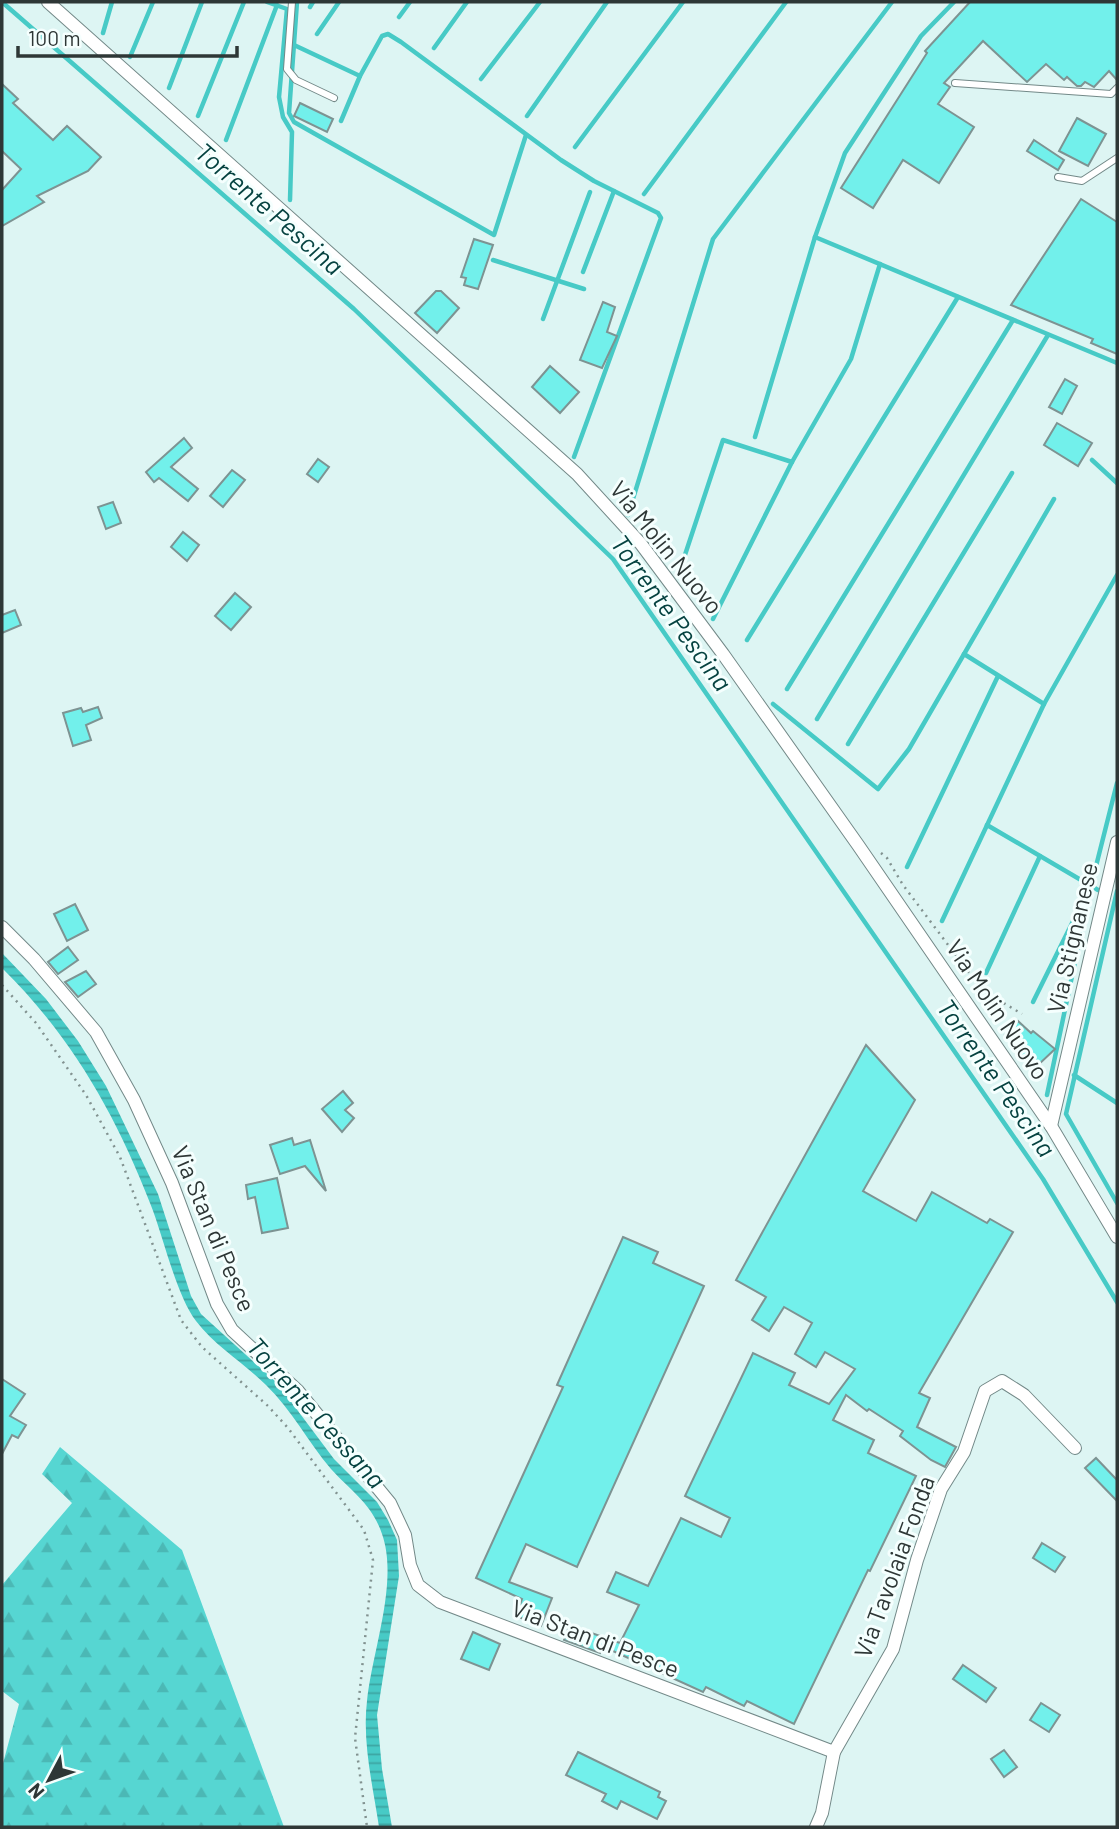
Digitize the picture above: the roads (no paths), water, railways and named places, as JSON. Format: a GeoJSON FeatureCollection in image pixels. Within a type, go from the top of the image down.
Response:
{"type":"FeatureCollection","features":[{"type":"Feature","properties":{"kind":"street","name":"Via Molin Nuovo"},"geometry":{"type":"LineString","coordinates":[[48,2],[577,474],[641,544],[723,654],[858,845],[1051,1126],[1117,1237]]}},
{"type":"Feature","properties":{"kind":"street","name":"Via Stignanese"},"geometry":{"type":"LineString","coordinates":[[1051,1126],[1117,842]]}},
{"type":"Feature","properties":{"kind":"street","name":"Via Stan di Pesce"},"geometry":{"type":"LineString","coordinates":[[2,927],[34,959],[96,1032],[135,1100],[173,1183],[217,1304],[232,1330],[298,1391],[390,1503],[405,1535],[410,1565],[418,1585],[440,1602],[834,1752]]}},
{"type":"Feature","properties":{"kind":"street","name":"Via Tavolaia Fonda"},"geometry":{"type":"LineString","coordinates":[[816,1827],[822,1813],[834,1752],[893,1649],[917,1560],[941,1489],[964,1452],[985,1391],[1002,1381],[1024,1395],[1075,1448]]}},
{"type":"Feature","properties":{"kind":"lane"},"geometry":{"type":"LineString","coordinates":[[292,2],[286,69],[296,80],[334,98]]}},
{"type":"Feature","properties":{"kind":"lane"},"geometry":{"type":"LineString","coordinates":[[955,83],[1111,94],[1117,88]]}},
{"type":"Feature","properties":{"kind":"lane"},"geometry":{"type":"LineString","coordinates":[[1058,177],[1082,181],[1117,158]]}},
{"type":"Feature","properties":{"kind":"waterway","name":"Torrente Pescina"},"geometry":{"type":"LineString","coordinates":[[2,2],[354,309],[613,559],[1043,1179],[1117,1302]]}},
{"type":"Feature","properties":{"kind":"waterway"},"geometry":{"type":"LineString","coordinates":[[103,33],[112,2]]}},
{"type":"Feature","properties":{"kind":"waterway"},"geometry":{"type":"LineString","coordinates":[[130,57],[153,2]]}},
{"type":"Feature","properties":{"kind":"waterway"},"geometry":{"type":"LineString","coordinates":[[169,88],[202,2]]}},
{"type":"Feature","properties":{"kind":"waterway"},"geometry":{"type":"LineString","coordinates":[[198,116],[244,2]]}},
{"type":"Feature","properties":{"kind":"waterway"},"geometry":{"type":"LineString","coordinates":[[267,2],[287,9],[279,97],[283,117],[292,132],[290,200]]}},
{"type":"Feature","properties":{"kind":"waterway"},"geometry":{"type":"LineString","coordinates":[[297,2],[289,113],[294,122],[494,235],[526,135]]}},
{"type":"Feature","properties":{"kind":"waterway"},"geometry":{"type":"LineString","coordinates":[[310,7],[313,2]]}},
{"type":"Feature","properties":{"kind":"waterway"},"geometry":{"type":"LineString","coordinates":[[317,34],[339,2]]}},
{"type":"Feature","properties":{"kind":"waterway"},"geometry":{"type":"LineString","coordinates":[[399,17],[410,2]]}},
{"type":"Feature","properties":{"kind":"waterway"},"geometry":{"type":"LineString","coordinates":[[434,48],[467,2]]}},
{"type":"Feature","properties":{"kind":"waterway"},"geometry":{"type":"LineString","coordinates":[[481,79],[540,2]]}},
{"type":"Feature","properties":{"kind":"waterway"},"geometry":{"type":"LineString","coordinates":[[527,116],[607,2]]}},
{"type":"Feature","properties":{"kind":"waterway"},"geometry":{"type":"LineString","coordinates":[[575,147],[683,2]]}},
{"type":"Feature","properties":{"kind":"waterway"},"geometry":{"type":"LineString","coordinates":[[644,194],[786,2]]}},
{"type":"Feature","properties":{"kind":"waterway"},"geometry":{"type":"LineString","coordinates":[[628,515],[713,239],[892,2]]}},
{"type":"Feature","properties":{"kind":"waterway"},"geometry":{"type":"LineString","coordinates":[[755,437],[815,237],[845,153],[921,36],[954,2]]}},
{"type":"Feature","properties":{"kind":"waterway"},"geometry":{"type":"LineString","coordinates":[[226,140],[277,5]]}},
{"type":"Feature","properties":{"kind":"waterway"},"geometry":{"type":"LineString","coordinates":[[341,121],[360,76],[382,36],[388,34],[561,160],[594,181],[658,213],[661,218],[574,457]]}},
{"type":"Feature","properties":{"kind":"waterway"},"geometry":{"type":"LineString","coordinates":[[294,45],[360,76]]}},
{"type":"Feature","properties":{"kind":"waterway"},"geometry":{"type":"LineString","coordinates":[[583,272],[614,191]]}},
{"type":"Feature","properties":{"kind":"waterway"},"geometry":{"type":"LineString","coordinates":[[543,319],[590,192]]}},
{"type":"Feature","properties":{"kind":"waterway"},"geometry":{"type":"LineString","coordinates":[[815,237],[1117,363]]}},
{"type":"Feature","properties":{"kind":"waterway"},"geometry":{"type":"LineString","coordinates":[[493,260],[584,289]]}},
{"type":"Feature","properties":{"kind":"waterway"},"geometry":{"type":"LineString","coordinates":[[713,619],[792,462],[851,359],[880,264]]}},
{"type":"Feature","properties":{"kind":"waterway"},"geometry":{"type":"LineString","coordinates":[[747,640],[958,297]]}},
{"type":"Feature","properties":{"kind":"waterway"},"geometry":{"type":"LineString","coordinates":[[787,689],[1013,320]]}},
{"type":"Feature","properties":{"kind":"waterway"},"geometry":{"type":"LineString","coordinates":[[817,719],[1048,335]]}},
{"type":"Feature","properties":{"kind":"waterway"},"geometry":{"type":"LineString","coordinates":[[678,576],[723,440],[792,462]]}},
{"type":"Feature","properties":{"kind":"waterway"},"geometry":{"type":"LineString","coordinates":[[1092,460],[1117,483]]}},
{"type":"Feature","properties":{"kind":"waterway"},"geometry":{"type":"LineString","coordinates":[[848,744],[1012,473]]}},
{"type":"Feature","properties":{"kind":"waterway"},"geometry":{"type":"LineString","coordinates":[[773,704],[878,789],[909,749],[1054,499]]}},
{"type":"Feature","properties":{"kind":"waterway"},"geometry":{"type":"LineString","coordinates":[[942,921],[1044,704],[1117,575]]}},
{"type":"Feature","properties":{"kind":"waterway"},"geometry":{"type":"LineString","coordinates":[[964,654],[1044,704]]}},
{"type":"Feature","properties":{"kind":"waterway"},"geometry":{"type":"LineString","coordinates":[[907,867],[998,676]]}},
{"type":"Feature","properties":{"kind":"waterway"},"geometry":{"type":"LineString","coordinates":[[1047,1095],[1091,886],[1117,783]]}},
{"type":"Feature","properties":{"kind":"waterway"},"geometry":{"type":"LineString","coordinates":[[987,825],[1098,890]]}},
{"type":"Feature","properties":{"kind":"waterway"},"geometry":{"type":"LineString","coordinates":[[986,973],[1040,856]]}},
{"type":"Feature","properties":{"kind":"waterway"},"geometry":{"type":"LineString","coordinates":[[1117,891],[1066,1114],[1117,1203]]}},
{"type":"Feature","properties":{"kind":"waterway"},"geometry":{"type":"LineString","coordinates":[[1033,1002],[1087,893]]}},
{"type":"Feature","properties":{"kind":"waterway"},"geometry":{"type":"LineString","coordinates":[[1074,1075],[1117,1103]]}},
{"type":"Feature","properties":{"kind":"water label","name":"Torrente Cessana"},"geometry":{"type":"Point","coordinates":[316,1413]}}]}
